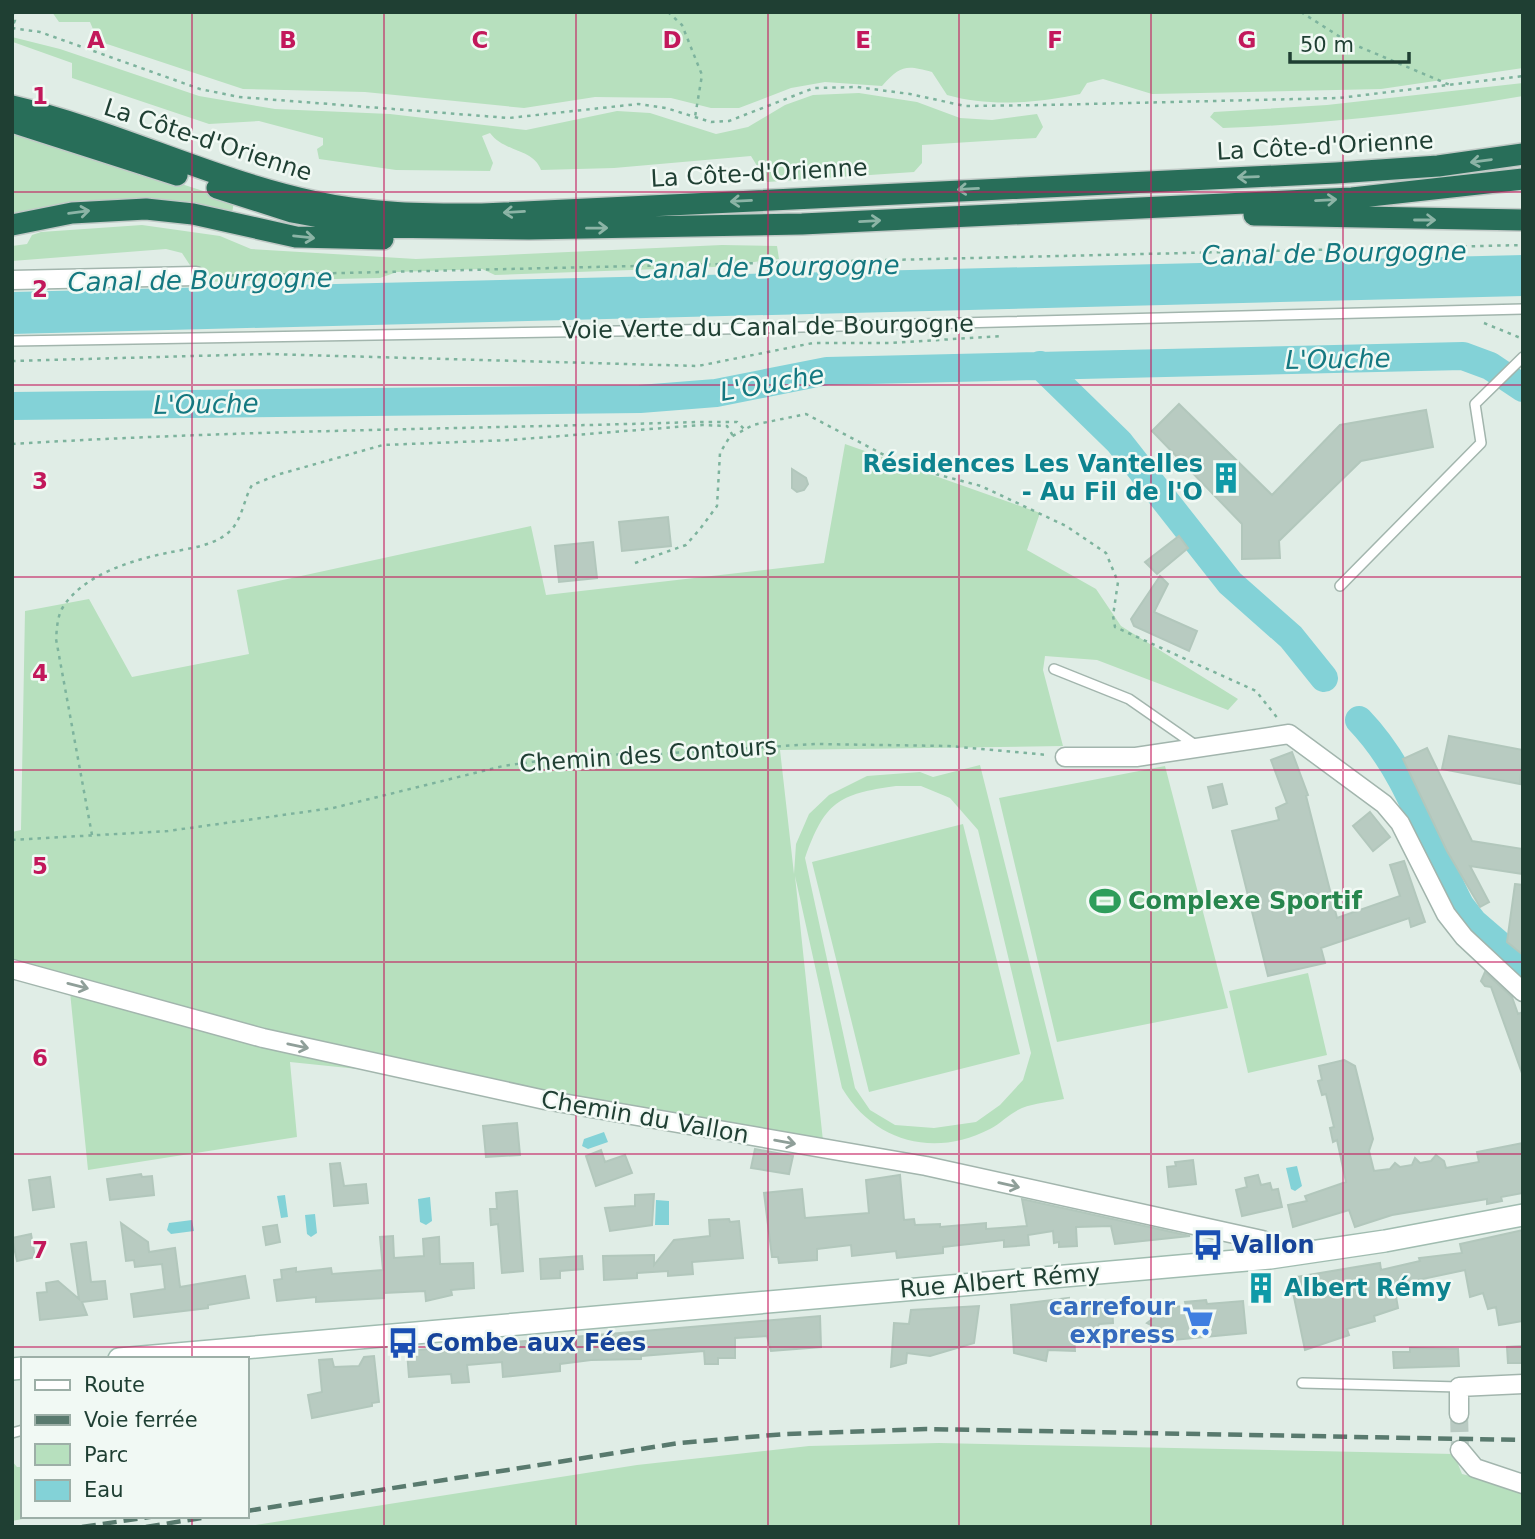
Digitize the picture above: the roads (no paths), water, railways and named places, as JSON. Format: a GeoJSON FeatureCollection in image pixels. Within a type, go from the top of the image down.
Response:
{"type":"FeatureCollection","features":[{"type":"Feature","properties":{"kind":"highway","name":"La Côte-d'Orienne"},"geometry":{"type":"LineString","coordinates":[[12,106],[224,176],[312,201],[383,212],[420,214],[482,214],[1336,173],[1438,166],[1523,154]]}},
{"type":"Feature","properties":{"kind":"highway","name":"La Côte-d'Orienne"},"geometry":{"type":"LineString","coordinates":[[12,122],[257,202],[316,217],[394,229],[802,224],[1352,198],[1523,179]]}},
{"type":"Feature","properties":{"kind":"highway"},"geometry":{"type":"LineString","coordinates":[[12,225],[72,213],[123,209],[194,214],[271,233],[325,239],[377,239],[528,229]]}},
{"type":"Feature","properties":{"kind":"highway"},"geometry":{"type":"LineString","coordinates":[[1112,210],[1355,219],[1523,220]]}},
{"type":"Feature","properties":{"kind":"main road","name":"Rue Albert Rémy"},"geometry":{"type":"LineString","coordinates":[[152,1357],[1270,1258],[1523,1215]]}},
{"type":"Feature","properties":{"kind":"street"},"geometry":{"type":"LineString","coordinates":[[12,280],[196,276]]}},
{"type":"Feature","properties":{"kind":"street"},"geometry":{"type":"LineString","coordinates":[[1065,757],[1136,757],[1289,734],[1384,804],[1400,823],[1446,914],[1464,937],[1523,992]]}},
{"type":"Feature","properties":{"kind":"street","name":"Chemin du Vallon"},"geometry":{"type":"LineString","coordinates":[[12,969],[263,1038],[545,1100],[926,1166],[1200,1228],[1252,1236],[1262,1240],[1270,1258]]}},
{"type":"Feature","properties":{"kind":"street"},"geometry":{"type":"LineString","coordinates":[[1460,1414],[1459,1387],[1523,1384]]}},
{"type":"Feature","properties":{"kind":"street"},"geometry":{"type":"LineString","coordinates":[[1460,1450],[1475,1468],[1523,1484]]}},
{"type":"Feature","properties":{"kind":"lane"},"geometry":{"type":"LineString","coordinates":[[12,98],[79,126]]}},
{"type":"Feature","properties":{"kind":"lane","name":"Voie Verte du Canal de Bourgogne"},"geometry":{"type":"LineString","coordinates":[[12,341],[679,330],[1523,309]]}},
{"type":"Feature","properties":{"kind":"lane"},"geometry":{"type":"LineString","coordinates":[[1340,586],[1481,443],[1475,404],[1523,357]]}},
{"type":"Feature","properties":{"kind":"lane"},"geometry":{"type":"LineString","coordinates":[[1054,670],[1129,699],[1199,748]]}},
{"type":"Feature","properties":{"kind":"lane"},"geometry":{"type":"LineString","coordinates":[[1302,1383],[1459,1387]]}},
{"type":"Feature","properties":{"kind":"water"},"geometry":{"type":"Polygon","coordinates":[[[1523,255],[1523,296],[12,334],[12,292],[1523,255]]]}},
{"type":"Feature","properties":{"kind":"water"},"geometry":{"type":"Polygon","coordinates":[[[604,1132],[608,1142],[588,1149],[582,1146],[584,1139],[604,1132]]]}},
{"type":"Feature","properties":{"kind":"water"},"geometry":{"type":"Polygon","coordinates":[[[1297,1166],[1302,1186],[1295,1191],[1291,1189],[1286,1168],[1297,1166]]]}},
{"type":"Feature","properties":{"kind":"water"},"geometry":{"type":"Polygon","coordinates":[[[285,1195],[288,1217],[281,1218],[277,1196],[285,1195]]]}},
{"type":"Feature","properties":{"kind":"water"},"geometry":{"type":"Polygon","coordinates":[[[430,1197],[432,1221],[426,1225],[420,1222],[418,1199],[430,1197]]]}},
{"type":"Feature","properties":{"kind":"water"},"geometry":{"type":"Polygon","coordinates":[[[656,1200],[669,1201],[669,1225],[655,1225],[656,1200]]]}},
{"type":"Feature","properties":{"kind":"water"},"geometry":{"type":"Polygon","coordinates":[[[315,1214],[317,1233],[311,1237],[307,1234],[305,1215],[315,1214]]]}},
{"type":"Feature","properties":{"kind":"water"},"geometry":{"type":"Polygon","coordinates":[[[192,1220],[194,1231],[171,1234],[167,1230],[169,1223],[192,1220]]]}},
{"type":"Feature","properties":{"kind":"waterway","name":"L'Ouche"},"geometry":{"type":"LineString","coordinates":[[12,406],[640,399],[716,393],[827,371],[1463,356],[1490,366],[1523,388]]}},
{"type":"Feature","properties":{"kind":"waterway"},"geometry":{"type":"LineString","coordinates":[[1040,365],[1119,442],[1230,583],[1291,637],[1324,678]]}},
{"type":"Feature","properties":{"kind":"waterway"},"geometry":{"type":"LineString","coordinates":[[1359,720],[1392,762],[1405,785],[1460,905],[1474,923],[1523,965]]}},
{"type":"Feature","properties":{"kind":"tunnel"},"geometry":{"type":"LineString","coordinates":[[1459,1414],[1460,1450]]}},
{"type":"Feature","properties":{"kind":"railway"},"geometry":{"type":"LineString","coordinates":[[248,1511],[679,1443],[785,1434],[926,1429],[1523,1440]]}},
{"type":"Feature","properties":{"kind":"railway"},"geometry":{"type":"LineString","coordinates":[[82,1527],[143,1518]]}},
{"type":"Feature","properties":{"kind":"railway"},"geometry":{"type":"LineString","coordinates":[[146,1527],[201,1518]]}},
{"type":"Feature","properties":{"kind":"place","name":"Résidences Les Vantelles - Au Fil de l'O"},"geometry":{"type":"Point","coordinates":[1226,478]}},
{"type":"Feature","properties":{"kind":"place","name":"Complexe Sportif"},"geometry":{"type":"Point","coordinates":[1105,901]}},
{"type":"Feature","properties":{"kind":"place","name":"Vallon"},"geometry":{"type":"Point","coordinates":[1208,1245]}},
{"type":"Feature","properties":{"kind":"place","name":"Albert Rémy"},"geometry":{"type":"Point","coordinates":[1261,1288]}},
{"type":"Feature","properties":{"kind":"place","name":"carrefour express"},"geometry":{"type":"Point","coordinates":[1198,1321]}},
{"type":"Feature","properties":{"kind":"place","name":"Combe aux Fées"},"geometry":{"type":"Point","coordinates":[403,1343]}},
{"type":"Feature","properties":{"kind":"water label","name":"Canal de Bourgogne"},"geometry":{"type":"Point","coordinates":[1334,253]}},
{"type":"Feature","properties":{"kind":"water label","name":"Canal de Bourgogne"},"geometry":{"type":"Point","coordinates":[767,267]}},
{"type":"Feature","properties":{"kind":"water label","name":"Canal de Bourgogne"},"geometry":{"type":"Point","coordinates":[200,280]}}]}
